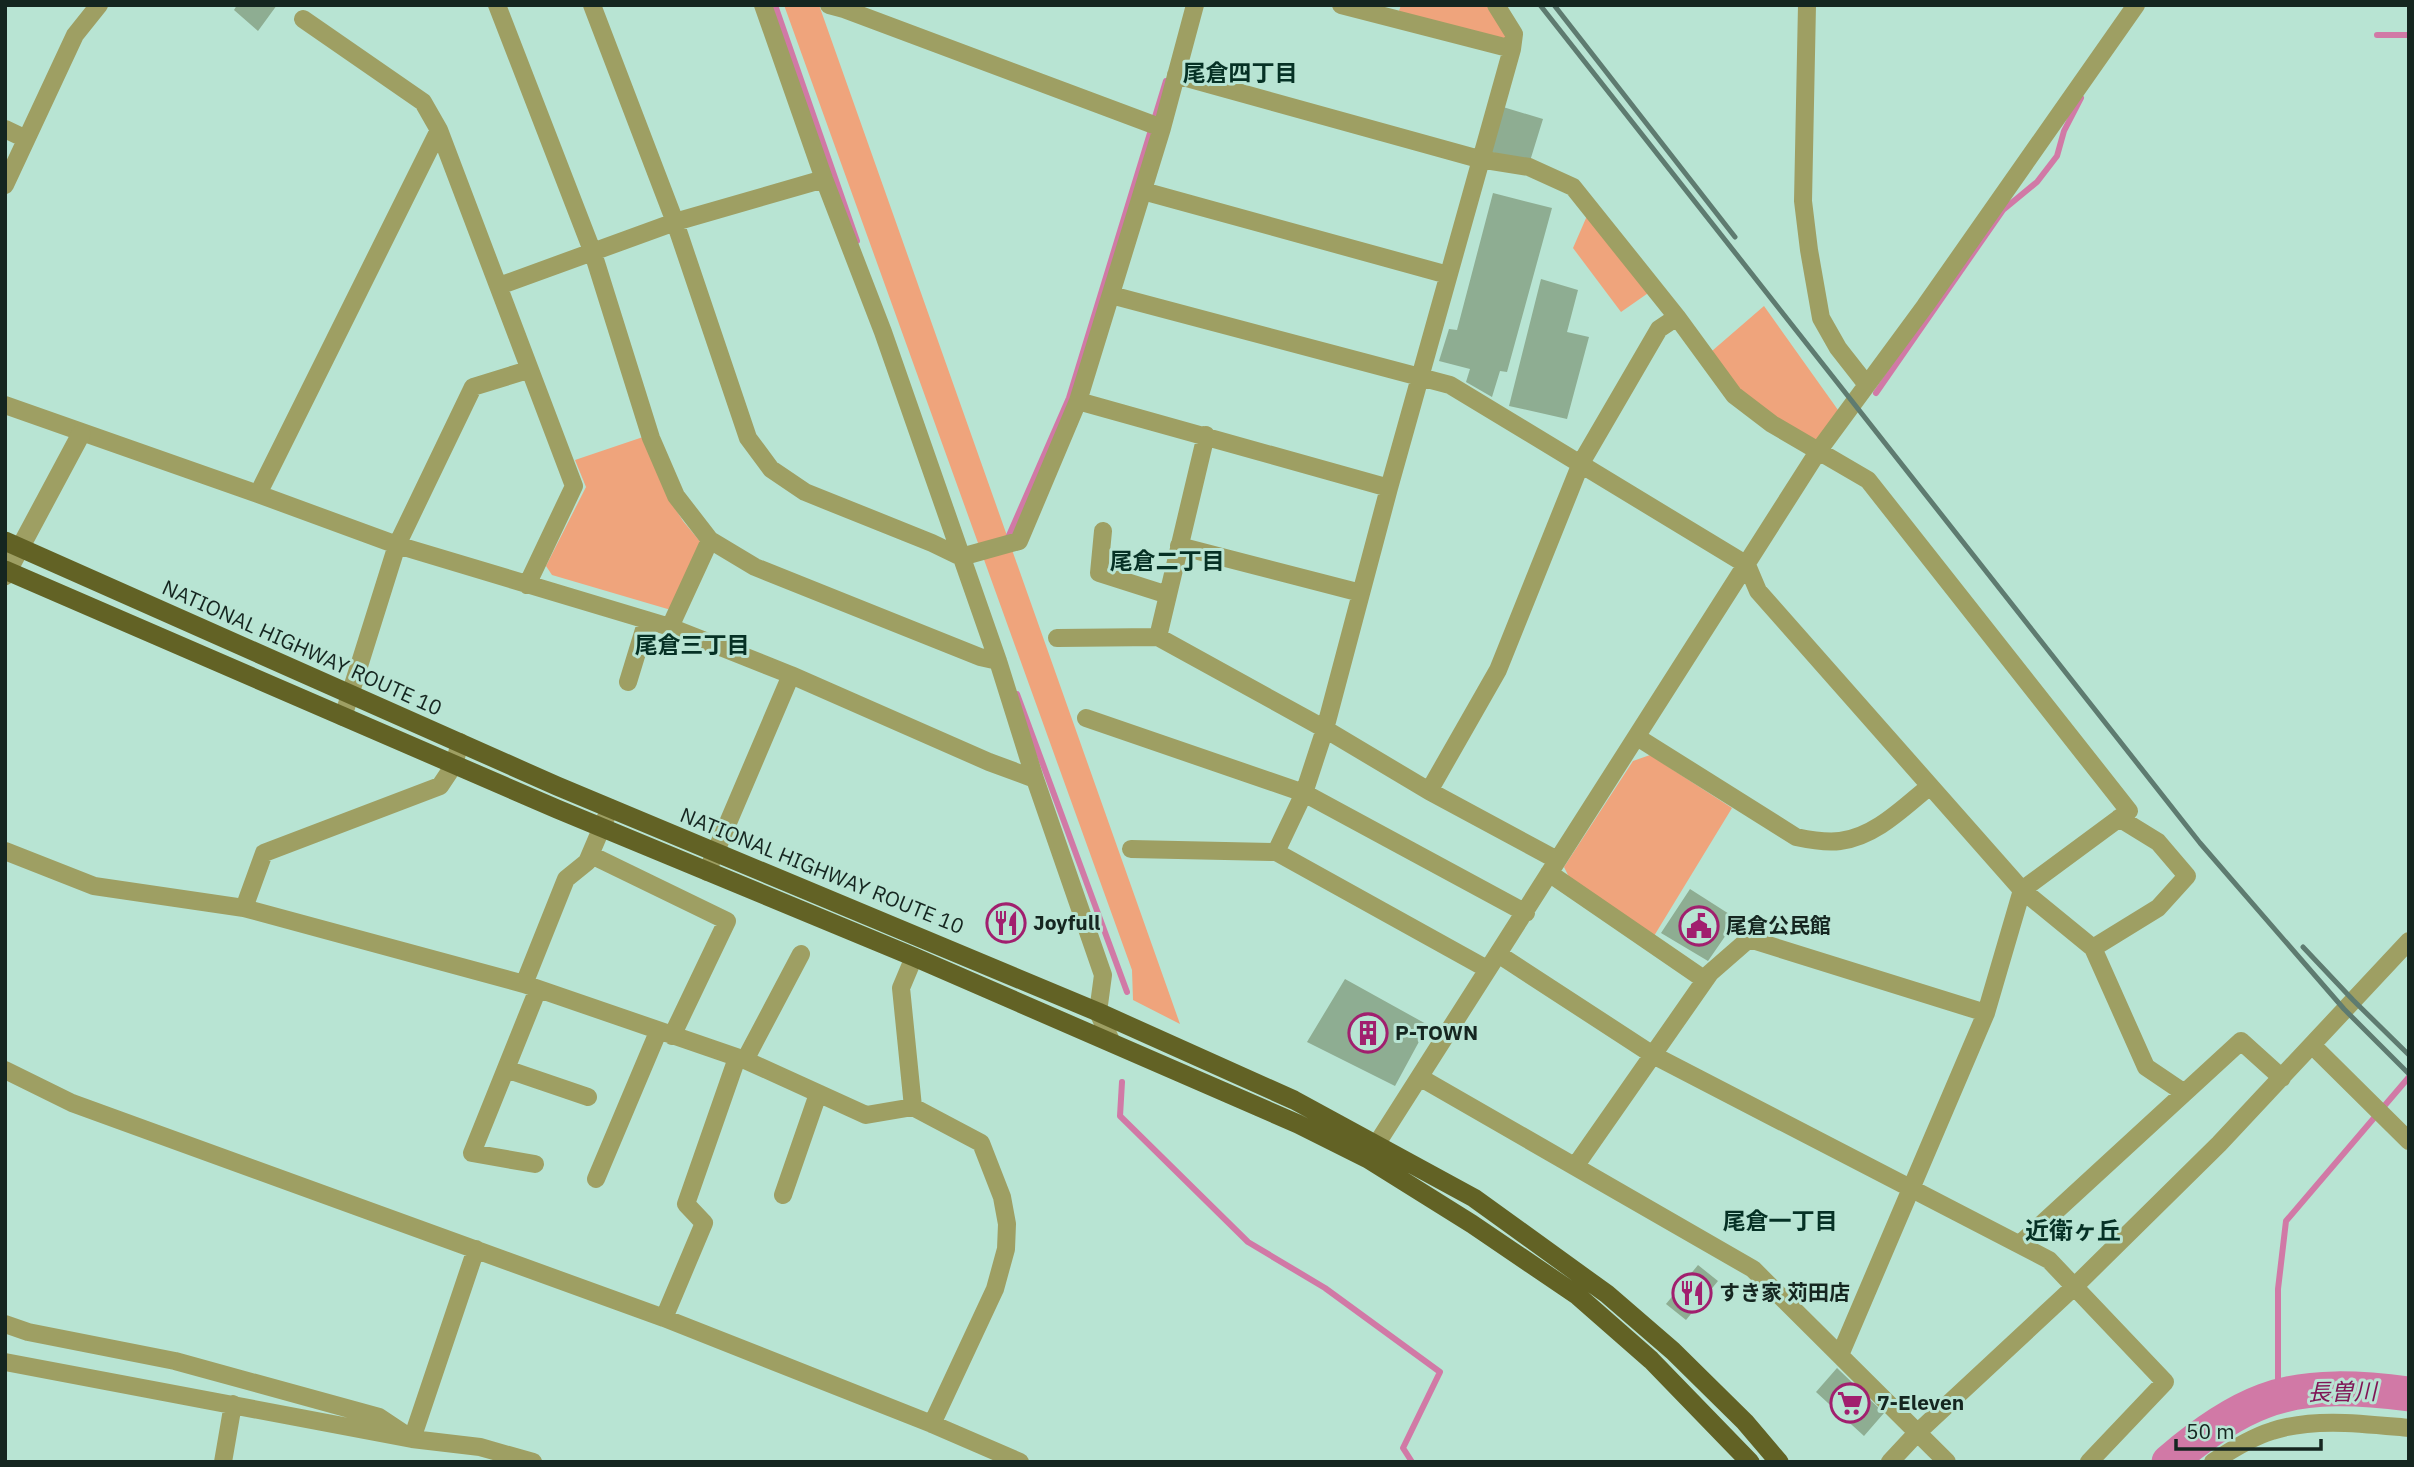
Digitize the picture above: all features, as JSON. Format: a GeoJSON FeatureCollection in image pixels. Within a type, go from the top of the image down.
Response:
{"type":"FeatureCollection","features":[{"type":"Feature","properties":{"kind":"highway","name":"NATIONAL HIGHWAY ROUTE 10"},"geometry":{"type":"LineString","coordinates":[[13,544],[460,743],[1098,1012],[1294,1100],[1578,1296],[1651,1360],[1750,1462]]}},
{"type":"Feature","properties":{"kind":"highway","name":"NATIONAL HIGHWAY ROUTE 10"},"geometry":{"type":"LineString","coordinates":[[6,573],[707,872],[914,957],[1298,1124],[1373,1152],[1474,1198],[1607,1294],[1673,1351],[1745,1422],[1779,1462]]}},
{"type":"Feature","properties":{"kind":"street"},"geometry":{"type":"LineString","coordinates":[[5,186],[75,35],[99,5]]}},
{"type":"Feature","properties":{"kind":"street"},"geometry":{"type":"LineString","coordinates":[[497,5],[593,253],[651,438],[676,496],[710,540],[755,567],[980,657],[998,661]]}},
{"type":"Feature","properties":{"kind":"street"},"geometry":{"type":"LineString","coordinates":[[592,5],[675,222],[748,438],[771,469],[805,492],[961,557],[1019,541],[1078,401],[1162,128],[1195,5]]}},
{"type":"Feature","properties":{"kind":"street"},"geometry":{"type":"LineString","coordinates":[[763,5],[824,179],[883,332],[998,661],[1035,779],[1103,975],[1098,1012],[1112,1043]]}},
{"type":"Feature","properties":{"kind":"street"},"geometry":{"type":"LineString","coordinates":[[829,5],[1162,128]]}},
{"type":"Feature","properties":{"kind":"street"},"geometry":{"type":"LineString","coordinates":[[1341,5],[1511,49]]}},
{"type":"Feature","properties":{"kind":"street"},"geometry":{"type":"LineString","coordinates":[[1276,852],[1304,793],[1325,729],[1511,49],[1514,34],[1496,5]]}},
{"type":"Feature","properties":{"kind":"street"},"geometry":{"type":"LineString","coordinates":[[1807,5],[1803,201],[1809,250],[1821,318],[1838,348],[1867,385]]}},
{"type":"Feature","properties":{"kind":"street"},"geometry":{"type":"LineString","coordinates":[[1373,1152],[1819,450],[1926,306],[2136,5]]}},
{"type":"Feature","properties":{"kind":"street"},"geometry":{"type":"LineString","coordinates":[[303,19],[423,102],[439,130],[574,486],[527,584]]}},
{"type":"Feature","properties":{"kind":"street"},"geometry":{"type":"LineString","coordinates":[[1176,75],[1479,159],[1529,167],[1573,187],[1677,317],[1734,395],[1772,424],[1868,480],[2129,811],[2022,890],[1986,1013],[1840,1355]]}},
{"type":"Feature","properties":{"kind":"street"},"geometry":{"type":"LineString","coordinates":[[5,129],[26,139]]}},
{"type":"Feature","properties":{"kind":"street"},"geometry":{"type":"LineString","coordinates":[[258,494],[439,130]]}},
{"type":"Feature","properties":{"kind":"street"},"geometry":{"type":"LineString","coordinates":[[499,286],[675,222],[824,179]]}},
{"type":"Feature","properties":{"kind":"street"},"geometry":{"type":"LineString","coordinates":[[1143,191],[1448,275]]}},
{"type":"Feature","properties":{"kind":"street"},"geometry":{"type":"LineString","coordinates":[[1111,295],[1450,385],[1747,565],[1758,591],[2022,890],[2093,948],[2146,1067],[2183,1092]]}},
{"type":"Feature","properties":{"kind":"street"},"geometry":{"type":"LineString","coordinates":[[1429,791],[1498,670],[1581,463],[1659,329],[1677,317]]}},
{"type":"Feature","properties":{"kind":"street"},"geometry":{"type":"LineString","coordinates":[[343,717],[397,545],[473,387],[528,370]]}},
{"type":"Feature","properties":{"kind":"street"},"geometry":{"type":"LineString","coordinates":[[1078,401],[1389,488]]}},
{"type":"Feature","properties":{"kind":"street"},"geometry":{"type":"LineString","coordinates":[[5,405],[397,545],[670,627],[791,675],[989,762],[1035,779]]}},
{"type":"Feature","properties":{"kind":"street"},"geometry":{"type":"LineString","coordinates":[[6,573],[13,544],[81,434]]}},
{"type":"Feature","properties":{"kind":"street"},"geometry":{"type":"LineString","coordinates":[[1158,637],[1206,435]]}},
{"type":"Feature","properties":{"kind":"street"},"geometry":{"type":"LineString","coordinates":[[1103,531],[1099,573],[1168,595]]}},
{"type":"Feature","properties":{"kind":"street"},"geometry":{"type":"LineString","coordinates":[[670,627],[710,540]]}},
{"type":"Feature","properties":{"kind":"street"},"geometry":{"type":"LineString","coordinates":[[1179,546],[1361,593]]}},
{"type":"Feature","properties":{"kind":"street"},"geometry":{"type":"LineString","coordinates":[[628,682],[647,620]]}},
{"type":"Feature","properties":{"kind":"street"},"geometry":{"type":"LineString","coordinates":[[1057,638],[1158,637],[1325,729],[1553,866],[1705,980]]}},
{"type":"Feature","properties":{"kind":"street"},"geometry":{"type":"LineString","coordinates":[[707,872],[791,675]]}},
{"type":"Feature","properties":{"kind":"street"},"geometry":{"type":"LineString","coordinates":[[1086,718],[1304,793],[1526,913]]}},
{"type":"Feature","properties":{"kind":"street"},"geometry":{"type":"LineString","coordinates":[[1637,737],[1796,837],[1816,841],[1840,841],[1880,826],[1930,786]]}},
{"type":"Feature","properties":{"kind":"street"},"geometry":{"type":"LineString","coordinates":[[244,908],[264,853],[440,786],[454,765],[460,743]]}},
{"type":"Feature","properties":{"kind":"street"},"geometry":{"type":"LineString","coordinates":[[535,1164],[472,1153],[506,1069],[566,879],[587,862],[610,808]]}},
{"type":"Feature","properties":{"kind":"street"},"geometry":{"type":"LineString","coordinates":[[2093,948],[2158,908],[2187,876],[2158,842],[2119,818]]}},
{"type":"Feature","properties":{"kind":"street"},"geometry":{"type":"LineString","coordinates":[[1131,849],[1276,852],[1493,961],[1653,1055],[2049,1259],[2165,1382],[2089,1462]]}},
{"type":"Feature","properties":{"kind":"street"},"geometry":{"type":"LineString","coordinates":[[5,850],[94,886],[244,908],[531,986],[741,1059],[866,1115],[914,1107],[981,1143],[1002,1197],[1006,1249],[995,1289],[932,1424]]}},
{"type":"Feature","properties":{"kind":"street"},"geometry":{"type":"LineString","coordinates":[[591,855],[727,921],[665,1034],[596,1179]]}},
{"type":"Feature","properties":{"kind":"street"},"geometry":{"type":"LineString","coordinates":[[1576,1165],[1705,980],[1749,939],[1986,1013]]}},
{"type":"Feature","properties":{"kind":"street"},"geometry":{"type":"LineString","coordinates":[[1890,1462],[1917,1433],[2074,1287],[2282,1078],[2409,941]]}},
{"type":"Feature","properties":{"kind":"street"},"geometry":{"type":"LineString","coordinates":[[664,1318],[704,1223],[686,1204],[741,1059],[801,954]]}},
{"type":"Feature","properties":{"kind":"street"},"geometry":{"type":"LineString","coordinates":[[914,957],[901,988],[914,1107]]}},
{"type":"Feature","properties":{"kind":"street"},"geometry":{"type":"LineString","coordinates":[[2020,1244],[2241,1041],[2282,1078]]}},
{"type":"Feature","properties":{"kind":"street"},"geometry":{"type":"LineString","coordinates":[[2312,1045],[2409,1141]]}},
{"type":"Feature","properties":{"kind":"street"},"geometry":{"type":"LineString","coordinates":[[506,1069],[588,1097]]}},
{"type":"Feature","properties":{"kind":"street"},"geometry":{"type":"LineString","coordinates":[[5,1070],[72,1103],[664,1318],[878,1405],[932,1424],[1020,1462]]}},
{"type":"Feature","properties":{"kind":"street"},"geometry":{"type":"LineString","coordinates":[[1421,1078],[1753,1269],[1947,1462]]}},
{"type":"Feature","properties":{"kind":"street"},"geometry":{"type":"LineString","coordinates":[[783,1195],[818,1094]]}},
{"type":"Feature","properties":{"kind":"street"},"geometry":{"type":"LineString","coordinates":[[412,1439],[476,1249]]}},
{"type":"Feature","properties":{"kind":"street"},"geometry":{"type":"LineString","coordinates":[[5,1324],[28,1332],[175,1361],[259,1384],[379,1418],[412,1439]]}},
{"type":"Feature","properties":{"kind":"street"},"geometry":{"type":"LineString","coordinates":[[5,1362],[412,1439],[480,1447],[533,1462]]}},
{"type":"Feature","properties":{"kind":"street"},"geometry":{"type":"LineString","coordinates":[[223,1462],[233,1404]]}},
{"type":"Feature","properties":{"kind":"street"},"geometry":{"type":"LineString","coordinates":[[2223,1459],[2271,1431],[2296,1426],[2360,1423],[2409,1428]]}},
{"type":"Feature","properties":{"kind":"shaded area"},"geometry":{"type":"Polygon","coordinates":[[[784,5],[819,5],[1180,1024],[1133,1000],[1132,970],[784,5]]]}},
{"type":"Feature","properties":{"kind":"shaded area"},"geometry":{"type":"Polygon","coordinates":[[[1401,5],[1496,5],[1512,49],[1396,20],[1401,5]]]}},
{"type":"Feature","properties":{"kind":"shaded area"},"geometry":{"type":"Polygon","coordinates":[[[1590,209],[1654,289],[1621,312],[1573,248],[1590,209]]]}},
{"type":"Feature","properties":{"kind":"shaded area"},"geometry":{"type":"Polygon","coordinates":[[[1764,306],[1843,417],[1819,450],[1772,424],[1705,357],[1764,306]]]}},
{"type":"Feature","properties":{"kind":"shaded area"},"geometry":{"type":"Polygon","coordinates":[[[643,437],[666,494],[703,545],[671,610],[552,575],[546,566],[586,487],[575,460],[643,437]]]}},
{"type":"Feature","properties":{"kind":"shaded area"},"geometry":{"type":"Polygon","coordinates":[[[1650,755],[1732,808],[1654,936],[1569,877],[1564,867],[1633,761],[1650,755]]]}},
{"type":"Feature","properties":{"kind":"building"},"geometry":{"type":"Polygon","coordinates":[[[237,5],[277,5],[258,31],[234,10],[237,5]]]}},
{"type":"Feature","properties":{"kind":"building"},"geometry":{"type":"Polygon","coordinates":[[[1503,107],[1543,119],[1530,161],[1491,152],[1503,107]]]}},
{"type":"Feature","properties":{"kind":"building"},"geometry":{"type":"Polygon","coordinates":[[[1493,193],[1552,208],[1507,372],[1500,371],[1492,397],[1466,382],[1470,369],[1439,361],[1449,329],[1457,330],[1493,193]]]}},
{"type":"Feature","properties":{"kind":"building"},"geometry":{"type":"Polygon","coordinates":[[[1541,279],[1578,290],[1567,332],[1589,337],[1567,419],[1509,406],[1541,279]]]}},
{"type":"Feature","properties":{"kind":"building","name":"尾倉公民館"},"geometry":{"type":"Polygon","coordinates":[[[1690,889],[1737,919],[1708,961],[1661,933],[1690,889]]]}},
{"type":"Feature","properties":{"kind":"building","name":"P-TOWN"},"geometry":{"type":"Polygon","coordinates":[[[1345,979],[1428,1025],[1395,1086],[1307,1042],[1345,979]]]}},
{"type":"Feature","properties":{"kind":"building","name":"すき家 苅田店"},"geometry":{"type":"Polygon","coordinates":[[[1698,1265],[1718,1281],[1686,1320],[1666,1304],[1698,1265]]]}},
{"type":"Feature","properties":{"kind":"building","name":"7-Eleven"},"geometry":{"type":"Polygon","coordinates":[[[1837,1368],[1884,1413],[1864,1436],[1816,1392],[1837,1368]]]}},
{"type":"Feature","properties":{"kind":"waterway"},"geometry":{"type":"LineString","coordinates":[[775,5],[857,241]]}},
{"type":"Feature","properties":{"kind":"waterway"},"geometry":{"type":"LineString","coordinates":[[2377,35],[2409,35]]}},
{"type":"Feature","properties":{"kind":"waterway"},"geometry":{"type":"LineString","coordinates":[[1007,540],[1069,398],[1166,81]]}},
{"type":"Feature","properties":{"kind":"waterway"},"geometry":{"type":"LineString","coordinates":[[1876,393],[2003,210],[2037,182],[2057,156],[2064,131],[2081,98]]}},
{"type":"Feature","properties":{"kind":"waterway"},"geometry":{"type":"LineString","coordinates":[[1017,694],[1127,992]]}},
{"type":"Feature","properties":{"kind":"waterway"},"geometry":{"type":"LineString","coordinates":[[2278,1398],[2278,1289],[2286,1221],[2409,1077]]}},
{"type":"Feature","properties":{"kind":"waterway"},"geometry":{"type":"LineString","coordinates":[[1122,1082],[1120,1116],[1248,1242],[1325,1288],[1440,1372],[1403,1448],[1412,1462]]}},
{"type":"Feature","properties":{"kind":"waterway","name":"長曽川"},"geometry":{"type":"LineString","coordinates":[[2169,1462],[2226,1420],[2251,1406],[2281,1396],[2336,1389],[2409,1394]]}},
{"type":"Feature","properties":{"kind":"railway"},"geometry":{"type":"LineString","coordinates":[[1540,5],[2200,843],[2344,1009],[2409,1074]]}},
{"type":"Feature","properties":{"kind":"railway"},"geometry":{"type":"LineString","coordinates":[[1554,5],[1735,237]]}},
{"type":"Feature","properties":{"kind":"railway"},"geometry":{"type":"LineString","coordinates":[[2303,947],[2409,1055]]}},
{"type":"Feature","properties":{"kind":"place","name":"Joyfull"},"geometry":{"type":"Point","coordinates":[1006,923]}},
{"type":"Feature","properties":{"kind":"place","name":"尾倉公民館"},"geometry":{"type":"Point","coordinates":[1699,926]}},
{"type":"Feature","properties":{"kind":"place","name":"P-TOWN"},"geometry":{"type":"Point","coordinates":[1368,1033]}},
{"type":"Feature","properties":{"kind":"place","name":"すき家 苅田店"},"geometry":{"type":"Point","coordinates":[1692,1293]}},
{"type":"Feature","properties":{"kind":"place","name":"7-Eleven"},"geometry":{"type":"Point","coordinates":[1850,1403]}},
{"type":"Feature","properties":{"kind":"district","name":"尾倉四丁目"},"geometry":{"type":"Point","coordinates":[1240,73]}},
{"type":"Feature","properties":{"kind":"district","name":"尾倉二丁目"},"geometry":{"type":"Point","coordinates":[1167,561]}},
{"type":"Feature","properties":{"kind":"district","name":"尾倉三丁目"},"geometry":{"type":"Point","coordinates":[692,645]}},
{"type":"Feature","properties":{"kind":"district","name":"尾倉一丁目"},"geometry":{"type":"Point","coordinates":[1780,1221]}},
{"type":"Feature","properties":{"kind":"district","name":"近衛ヶ丘"},"geometry":{"type":"Point","coordinates":[2073,1231]}}]}
